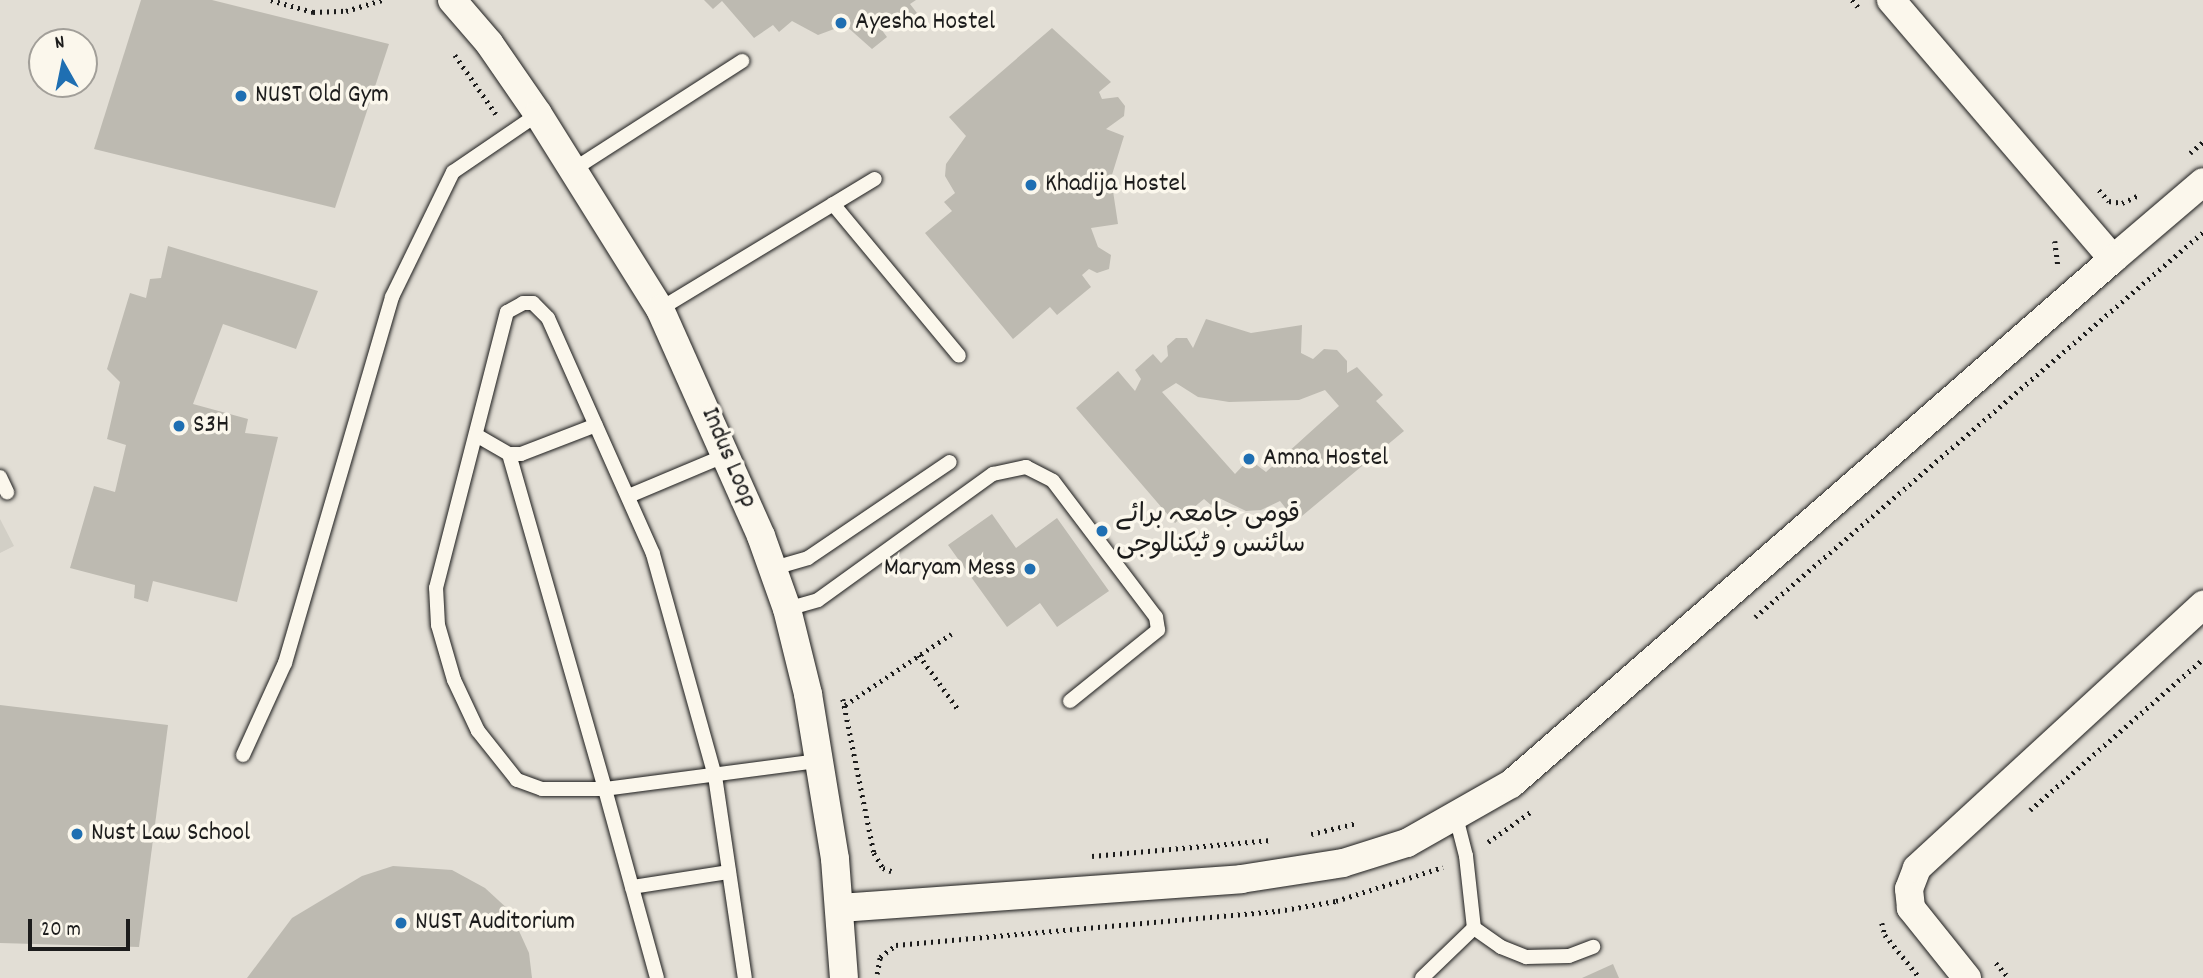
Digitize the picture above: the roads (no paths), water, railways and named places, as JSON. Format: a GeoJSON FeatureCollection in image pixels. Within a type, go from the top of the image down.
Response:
{"type":"FeatureCollection","features":[{"type":"Feature","properties":{"kind":"street","name":"Indus Loop"},"geometry":{"type":"LineString","coordinates":[[452,0],[489,43],[538,114],[660,309],[774,568],[787,609],[819,761],[840,908],[844,978]]}},
{"type":"Feature","properties":{"kind":"street"},"geometry":{"type":"LineString","coordinates":[[1891,0],[2113,260]]}},
{"type":"Feature","properties":{"kind":"street"},"geometry":{"type":"LineString","coordinates":[[840,908],[1241,879],[1343,863],[1407,843],[1456,817],[1511,784],[2203,183]]}},
{"type":"Feature","properties":{"kind":"street"},"geometry":{"type":"LineString","coordinates":[[1967,978],[1911,908],[1909,889],[1917,867],[2203,605]]}},
{"type":"Feature","properties":{"kind":"lane"},"geometry":{"type":"LineString","coordinates":[[574,169],[742,61]]}},
{"type":"Feature","properties":{"kind":"lane"},"geometry":{"type":"LineString","coordinates":[[243,755],[285,663],[392,297],[453,172],[538,114]]}},
{"type":"Feature","properties":{"kind":"lane"},"geometry":{"type":"LineString","coordinates":[[660,309],[875,179]]}},
{"type":"Feature","properties":{"kind":"lane"},"geometry":{"type":"LineString","coordinates":[[833,204],[959,356]]}},
{"type":"Feature","properties":{"kind":"lane"},"geometry":{"type":"LineString","coordinates":[[745,978],[715,776],[653,554],[631,495],[548,318],[533,303],[523,303],[508,312],[436,588],[438,625],[454,680],[478,731],[517,780],[542,789],[605,789],[715,776],[819,761]]}},
{"type":"Feature","properties":{"kind":"lane"},"geometry":{"type":"LineString","coordinates":[[476,435],[509,453],[532,452],[596,425]]}},
{"type":"Feature","properties":{"kind":"lane"},"geometry":{"type":"LineString","coordinates":[[509,453],[657,978]]}},
{"type":"Feature","properties":{"kind":"lane"},"geometry":{"type":"LineString","coordinates":[[631,495],[726,455]]}},
{"type":"Feature","properties":{"kind":"lane"},"geometry":{"type":"LineString","coordinates":[[774,568],[808,558],[950,462]]}},
{"type":"Feature","properties":{"kind":"lane"},"geometry":{"type":"LineString","coordinates":[[787,609],[818,600],[993,474],[1026,467],[1053,481],[1156,617],[1158,630],[1070,701]]}},
{"type":"Feature","properties":{"kind":"lane"},"geometry":{"type":"LineString","coordinates":[[0,477],[7,492]]}},
{"type":"Feature","properties":{"kind":"lane"},"geometry":{"type":"LineString","coordinates":[[1456,817],[1466,856],[1474,928],[1501,947],[1526,957],[1569,956],[1593,947]]}},
{"type":"Feature","properties":{"kind":"lane"},"geometry":{"type":"LineString","coordinates":[[632,887],[729,872]]}},
{"type":"Feature","properties":{"kind":"lane"},"geometry":{"type":"LineString","coordinates":[[1422,978],[1474,928]]}},
{"type":"Feature","properties":{"kind":"place","name":"Ayesha Hostel"},"geometry":{"type":"Point","coordinates":[841,23]}},
{"type":"Feature","properties":{"kind":"place","name":"NUST Old Gym"},"geometry":{"type":"Point","coordinates":[241,96]}},
{"type":"Feature","properties":{"kind":"place","name":"Khadija Hostel"},"geometry":{"type":"Point","coordinates":[1031,185]}},
{"type":"Feature","properties":{"kind":"place","name":"S3H"},"geometry":{"type":"Point","coordinates":[179,426]}},
{"type":"Feature","properties":{"kind":"place","name":"Amna Hostel"},"geometry":{"type":"Point","coordinates":[1249,459]}},
{"type":"Feature","properties":{"kind":"place","name":"قومی جامعہ برائے سائنس و ٹیکنالوجی"},"geometry":{"type":"Point","coordinates":[1102,531]}},
{"type":"Feature","properties":{"kind":"place","name":"Maryam Mess"},"geometry":{"type":"Point","coordinates":[1030,569]}},
{"type":"Feature","properties":{"kind":"place","name":"Nust Law School"},"geometry":{"type":"Point","coordinates":[77,834]}},
{"type":"Feature","properties":{"kind":"place","name":"NUST Auditorium"},"geometry":{"type":"Point","coordinates":[401,923]}}]}
